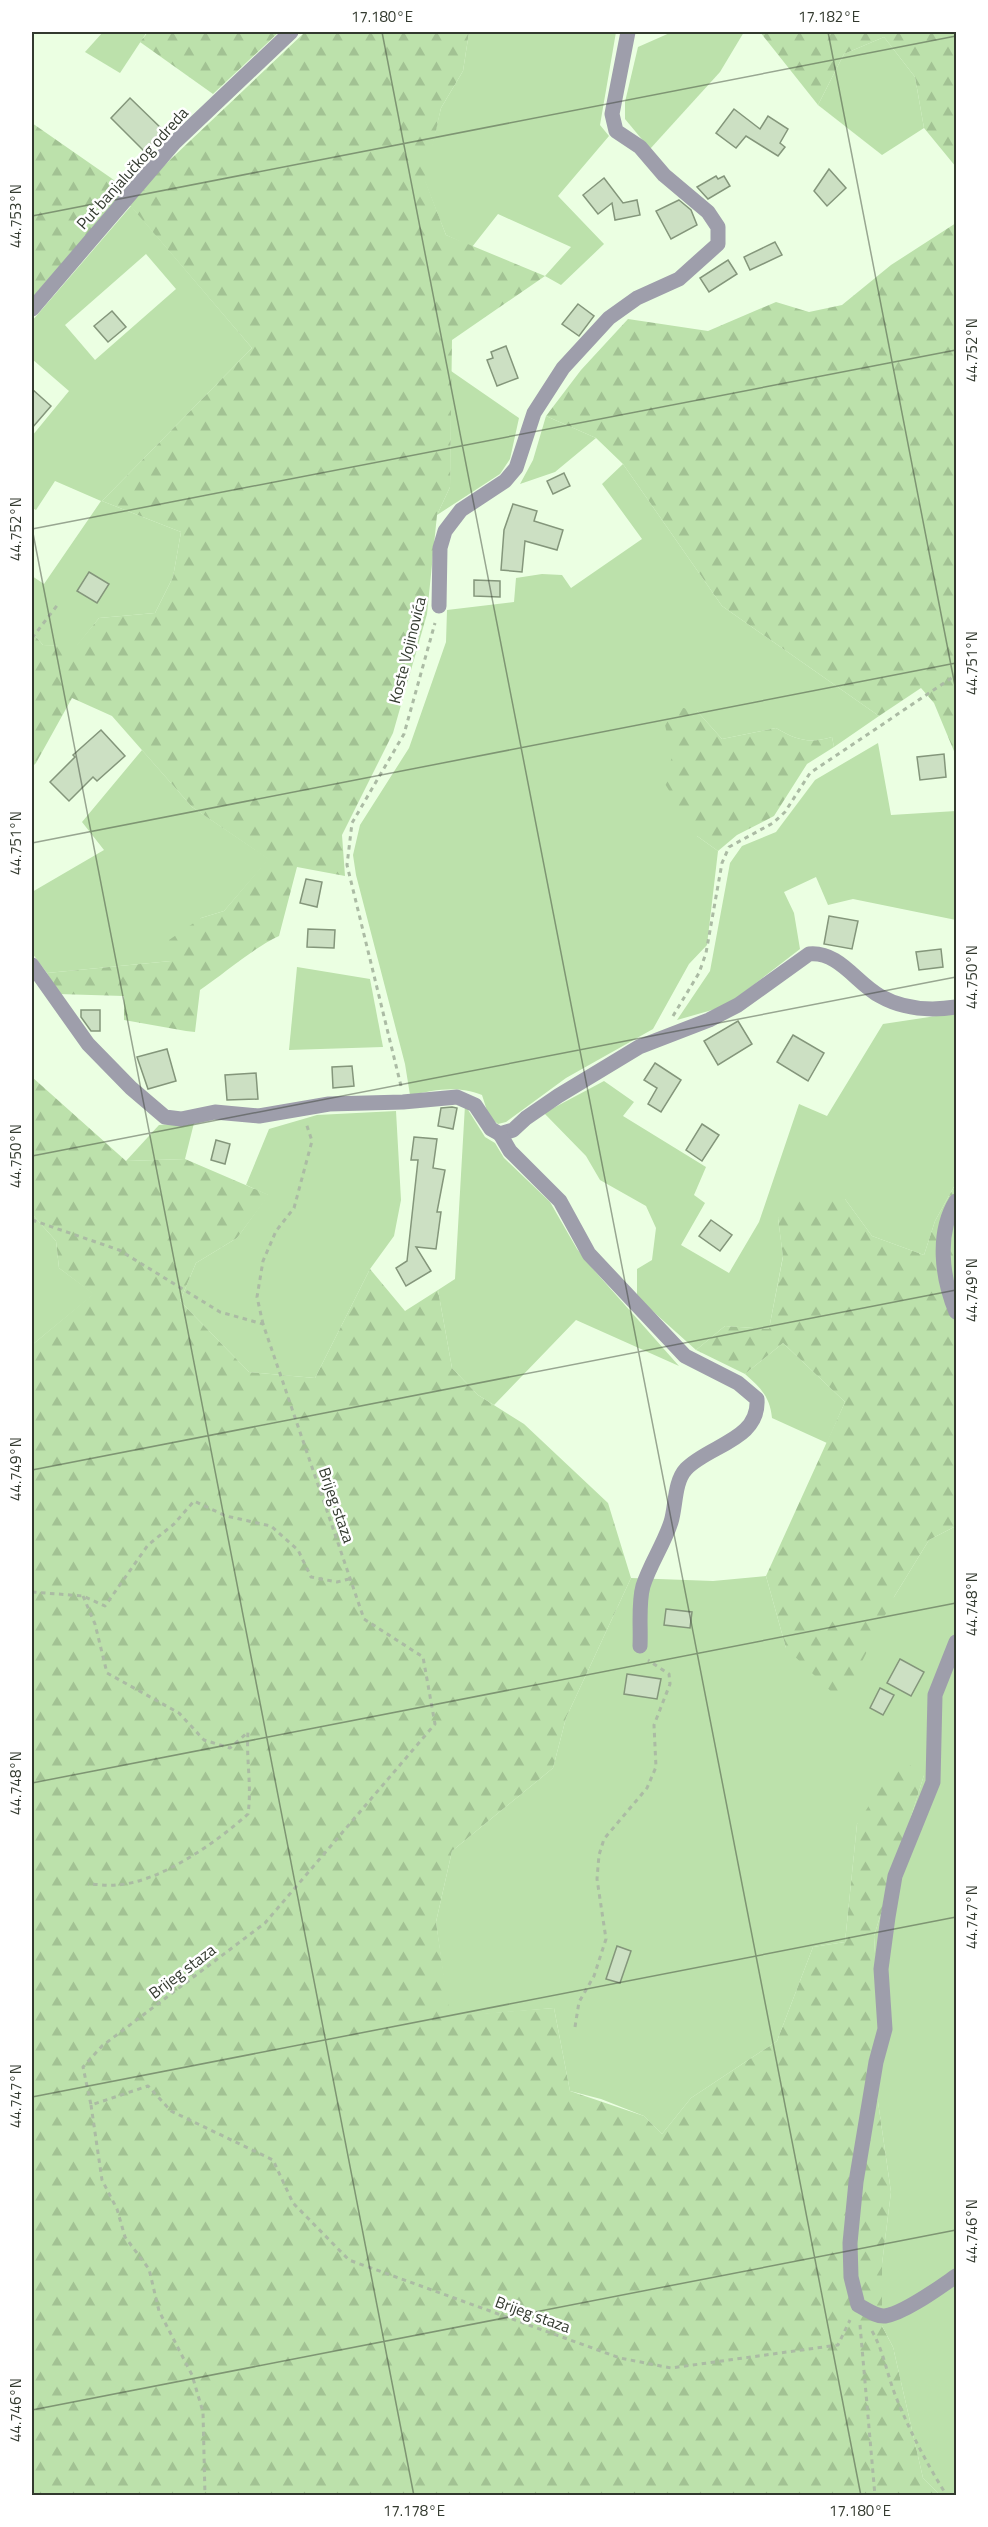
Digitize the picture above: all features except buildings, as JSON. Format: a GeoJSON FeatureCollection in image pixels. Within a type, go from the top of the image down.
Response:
{"type":"FeatureCollection","features":[{"type":"Feature","properties":{"kind":"street","name":"Put banjalučkog odreda"},"geometry":{"type":"LineString","coordinates":[[32,309],[174,142],[291,32]]}},
{"type":"Feature","properties":{"kind":"street","name":"Koste Vojinovića"},"geometry":{"type":"LineString","coordinates":[[439,606],[440,548],[446,531],[461,510],[505,481],[516,468],[534,413],[563,368],[609,318],[637,298],[679,279],[718,244],[718,227],[708,212],[664,174],[640,147],[616,131],[612,114],[628,32]]}},
{"type":"Feature","properties":{"kind":"street"},"geometry":{"type":"LineString","coordinates":[[500,1134],[513,1130],[558,1096],[639,1047],[709,1020],[738,1005],[810,954],[824,955],[838,962],[878,995],[898,1004],[936,1010],[957,1006]]}},
{"type":"Feature","properties":{"kind":"street"},"geometry":{"type":"LineString","coordinates":[[32,965],[88,1044],[131,1088],[165,1117],[181,1119],[215,1112],[259,1116],[328,1104],[403,1102],[457,1096],[475,1105],[491,1129],[500,1134],[510,1150],[560,1201],[589,1254],[685,1356],[738,1383],[758,1398],[755,1420],[735,1437],[686,1469],[680,1481],[671,1522],[643,1588],[640,1646]]}},
{"type":"Feature","properties":{"kind":"street"},"geometry":{"type":"LineString","coordinates":[[957,1201],[950,1211],[942,1255],[945,1284],[957,1312]]}},
{"type":"Feature","properties":{"kind":"street"},"geometry":{"type":"LineString","coordinates":[[957,1642],[935,1695],[933,1782],[895,1876],[881,1969],[885,2029],[876,2061],[858,2171],[850,2243],[851,2277],[858,2306],[885,2316],[916,2302],[957,2276]]}},
{"type":"Feature","properties":{"kind":"path"},"geometry":{"type":"LineString","coordinates":[[32,638],[59,603]]}},
{"type":"Feature","properties":{"kind":"path","name":"Koste Vojinovića"},"geometry":{"type":"LineString","coordinates":[[403,1102],[400,1075],[347,865],[352,823],[404,734],[439,606]]}},
{"type":"Feature","properties":{"kind":"path"},"geometry":{"type":"LineString","coordinates":[[660,1039],[699,973],[706,953],[722,863],[729,848],[773,823],[785,812],[810,773],[957,675]]}},
{"type":"Feature","properties":{"kind":"path","name":"Brijeg staza"},"geometry":{"type":"LineString","coordinates":[[302,1109],[312,1141],[294,1208],[276,1231],[264,1261],[257,1297],[263,1324],[364,1619],[423,1657],[435,1724],[265,1923],[102,2046],[83,2067],[91,2105],[148,2086],[171,2111],[273,2160],[293,2203],[349,2260],[620,2358],[671,2368],[837,2344],[858,2306]]}},
{"type":"Feature","properties":{"kind":"path"},"geometry":{"type":"LineString","coordinates":[[32,1220],[119,1250],[220,1312],[263,1324]]}},
{"type":"Feature","properties":{"kind":"path"},"geometry":{"type":"LineString","coordinates":[[32,1592],[83,1596],[105,1606],[148,1545],[174,1524],[194,1501],[226,1516],[271,1526],[298,1550],[311,1576],[337,1582],[350,1579]]}},
{"type":"Feature","properties":{"kind":"path"},"geometry":{"type":"LineString","coordinates":[[83,1596],[95,1624],[107,1673],[179,1713],[204,1740],[230,1748],[248,1732],[246,1759],[252,1789],[248,1814],[204,1851],[147,1878],[117,1885],[88,1884]]}},
{"type":"Feature","properties":{"kind":"path"},"geometry":{"type":"LineString","coordinates":[[575,2027],[579,2002],[594,1976],[606,1939],[597,1880],[599,1855],[604,1839],[647,1788],[656,1767],[654,1725],[670,1684],[669,1674],[645,1659],[640,1646]]}},
{"type":"Feature","properties":{"kind":"path"},"geometry":{"type":"LineString","coordinates":[[91,2105],[102,2180],[117,2209],[125,2237],[148,2269],[159,2311],[192,2375],[203,2412],[205,2496]]}},
{"type":"Feature","properties":{"kind":"path"},"geometry":{"type":"LineString","coordinates":[[858,2306],[875,2496]]}},
{"type":"Feature","properties":{"kind":"path"},"geometry":{"type":"LineString","coordinates":[[858,2306],[879,2344],[895,2395],[922,2457],[947,2496]]}},
{"type":"Feature","properties":{"kind":"green space"},"geometry":{"type":"Polygon","coordinates":[[[103,32],[147,32],[120,73],[85,52],[103,32]]]}},
{"type":"Feature","properties":{"kind":"green space"},"geometry":{"type":"Polygon","coordinates":[[[148,32],[279,32],[213,94],[140,42],[148,32]]]}},
{"type":"Feature","properties":{"kind":"green space"},"geometry":{"type":"Polygon","coordinates":[[[305,32],[469,32],[463,71],[441,108],[425,180],[446,235],[545,276],[452,340],[450,487],[437,515],[427,614],[393,733],[342,835],[345,876],[297,867],[279,936],[249,954],[200,990],[195,1032],[186,1031],[124,1020],[124,996],[58,994],[47,973],[171,961],[169,940],[201,918],[224,911],[268,859],[192,807],[112,716],[72,698],[32,767],[34,690],[32,686],[32,632],[43,645],[76,646],[99,618],[155,613],[173,577],[181,532],[102,501],[252,348],[122,196],[32,298],[32,123],[134,194],[305,32]]]}},
{"type":"Feature","properties":{"kind":"green space"},"geometry":{"type":"Polygon","coordinates":[[[469,32],[616,32],[600,125],[609,136],[558,196],[604,244],[561,285],[545,276],[571,247],[498,214],[472,247],[446,235],[424,179],[441,108],[463,71],[469,32]]]}},
{"type":"Feature","properties":{"kind":"green space"},"geometry":{"type":"Polygon","coordinates":[[[672,32],[744,32],[720,72],[650,149],[625,119],[625,102],[638,47],[672,32]]]}},
{"type":"Feature","properties":{"kind":"green space"},"geometry":{"type":"Polygon","coordinates":[[[760,32],[956,32],[956,167],[924,128],[915,77],[884,37],[844,54],[818,105],[760,32]]]}},
{"type":"Feature","properties":{"kind":"green space"},"geometry":{"type":"Polygon","coordinates":[[[884,37],[915,77],[924,128],[882,155],[818,105],[844,54],[884,37]]]}},
{"type":"Feature","properties":{"kind":"green space"},"geometry":{"type":"Polygon","coordinates":[[[131,206],[252,348],[102,501],[181,532],[173,577],[155,613],[99,618],[76,647],[43,645],[32,632],[32,576],[44,584],[101,501],[55,481],[36,510],[32,508],[32,436],[69,391],[32,359],[32,321],[131,206]],[[146,254],[65,325],[95,360],[176,289],[146,254]]]}},
{"type":"Feature","properties":{"kind":"green space"},"geometry":{"type":"Polygon","coordinates":[[[956,223],[956,756],[934,703],[921,688],[879,716],[722,606],[623,464],[596,438],[546,416],[581,370],[628,319],[708,331],[776,302],[809,312],[842,305],[891,265],[956,223]]]}},
{"type":"Feature","properties":{"kind":"green space"},"geometry":{"type":"Polygon","coordinates":[[[451,371],[519,418],[510,459],[500,474],[437,515],[450,487],[451,371]]]}},
{"type":"Feature","properties":{"kind":"green space"},"geometry":{"type":"Polygon","coordinates":[[[546,416],[596,438],[555,472],[520,484],[533,460],[546,416]]]}},
{"type":"Feature","properties":{"kind":"green space"},"geometry":{"type":"Polygon","coordinates":[[[623,464],[722,606],[879,716],[834,747],[832,737],[803,740],[776,728],[722,739],[697,711],[697,836],[718,851],[707,945],[689,964],[653,1029],[566,1078],[506,1122],[498,1124],[489,1117],[482,1095],[473,1092],[455,1089],[410,1095],[405,1064],[356,875],[353,855],[360,825],[409,748],[446,642],[447,610],[514,602],[516,578],[542,574],[562,575],[571,588],[642,539],[602,484],[623,464]]]}},
{"type":"Feature","properties":{"kind":"green space"},"geometry":{"type":"Polygon","coordinates":[[[679,707],[697,711],[722,739],[776,728],[803,740],[832,737],[834,747],[807,764],[774,816],[737,835],[718,851],[697,836],[662,779],[672,758],[664,720],[679,707]]]}},
{"type":"Feature","properties":{"kind":"green space"},"geometry":{"type":"Polygon","coordinates":[[[878,743],[891,815],[956,811],[956,920],[853,899],[828,905],[816,877],[784,892],[794,913],[800,949],[726,1006],[677,1020],[710,971],[730,863],[742,846],[776,832],[815,780],[878,743]]]}},
{"type":"Feature","properties":{"kind":"green space"},"geometry":{"type":"Polygon","coordinates":[[[142,750],[192,807],[269,859],[224,911],[201,918],[171,961],[47,973],[32,953],[32,892],[104,850],[82,822],[142,750]]]}},
{"type":"Feature","properties":{"kind":"green space"},"geometry":{"type":"Polygon","coordinates":[[[297,967],[370,979],[383,1047],[289,1050],[297,967]]]}},
{"type":"Feature","properties":{"kind":"green space"},"geometry":{"type":"Polygon","coordinates":[[[956,1013],[956,1183],[935,1221],[924,1255],[872,1236],[845,1199],[778,1218],[783,1256],[769,1329],[725,1326],[696,1350],[637,1297],[637,1269],[652,1260],[656,1228],[646,1206],[600,1180],[586,1156],[544,1113],[604,1081],[634,1102],[623,1116],[706,1167],[694,1195],[705,1203],[681,1245],[729,1273],[759,1222],[799,1104],[827,1116],[883,1024],[956,1013]]]}},
{"type":"Feature","properties":{"kind":"green space"},"geometry":{"type":"Polygon","coordinates":[[[32,1077],[126,1161],[185,1159],[269,1195],[237,1238],[196,1263],[180,1301],[249,1372],[315,1378],[370,1269],[405,1311],[438,1290],[452,1368],[478,1395],[524,1424],[608,1503],[631,1578],[566,1718],[553,1768],[452,1851],[436,1922],[450,2016],[554,2008],[570,2091],[644,2116],[662,2134],[691,2098],[777,2041],[813,1947],[845,1942],[857,1824],[900,1758],[924,1775],[874,1936],[879,2024],[872,2060],[891,2192],[882,2264],[882,2326],[893,2347],[923,2478],[940,2495],[32,2495],[32,1345],[93,1294],[59,1268],[56,1241],[32,1214],[32,1077]]]}},
{"type":"Feature","properties":{"kind":"green space"},"geometry":{"type":"Polygon","coordinates":[[[465,1105],[485,1137],[495,1143],[504,1158],[550,1202],[577,1249],[593,1269],[679,1366],[576,1320],[494,1405],[478,1395],[452,1368],[438,1290],[455,1279],[465,1105]]]}},
{"type":"Feature","properties":{"kind":"green space"},"geometry":{"type":"Polygon","coordinates":[[[396,1111],[401,1200],[394,1236],[370,1269],[315,1378],[249,1372],[180,1301],[196,1263],[237,1238],[268,1195],[246,1185],[269,1129],[317,1115],[396,1111]]]}},
{"type":"Feature","properties":{"kind":"green space"},"geometry":{"type":"Polygon","coordinates":[[[194,1123],[185,1159],[126,1161],[159,1125],[194,1123]]]}},
{"type":"Feature","properties":{"kind":"green space"},"geometry":{"type":"Polygon","coordinates":[[[956,1183],[956,1526],[929,1540],[894,1597],[842,1702],[786,1648],[766,1576],[845,1402],[783,1343],[745,1374],[696,1350],[725,1326],[769,1329],[783,1257],[778,1218],[798,1200],[845,1199],[872,1236],[924,1255],[935,1221],[956,1183]]]}},
{"type":"Feature","properties":{"kind":"green space"},"geometry":{"type":"Polygon","coordinates":[[[32,1214],[56,1241],[59,1268],[94,1294],[32,1345],[32,1214]]]}},
{"type":"Feature","properties":{"kind":"green space"},"geometry":{"type":"Polygon","coordinates":[[[783,1343],[845,1402],[827,1443],[772,1418],[764,1393],[745,1374],[783,1343]]]}},
{"type":"Feature","properties":{"kind":"green space"},"geometry":{"type":"Polygon","coordinates":[[[956,1526],[956,2495],[940,2495],[923,2478],[893,2347],[882,2326],[882,2264],[891,2192],[872,2060],[879,2024],[874,1936],[924,1775],[857,1824],[845,1942],[813,1947],[777,2041],[691,2098],[662,2134],[644,2116],[601,2099],[570,2091],[554,2008],[449,2017],[436,1922],[452,1851],[553,1768],[566,1718],[631,1578],[713,1581],[766,1576],[786,1648],[894,1597],[929,1540],[956,1526]]]}}]}
